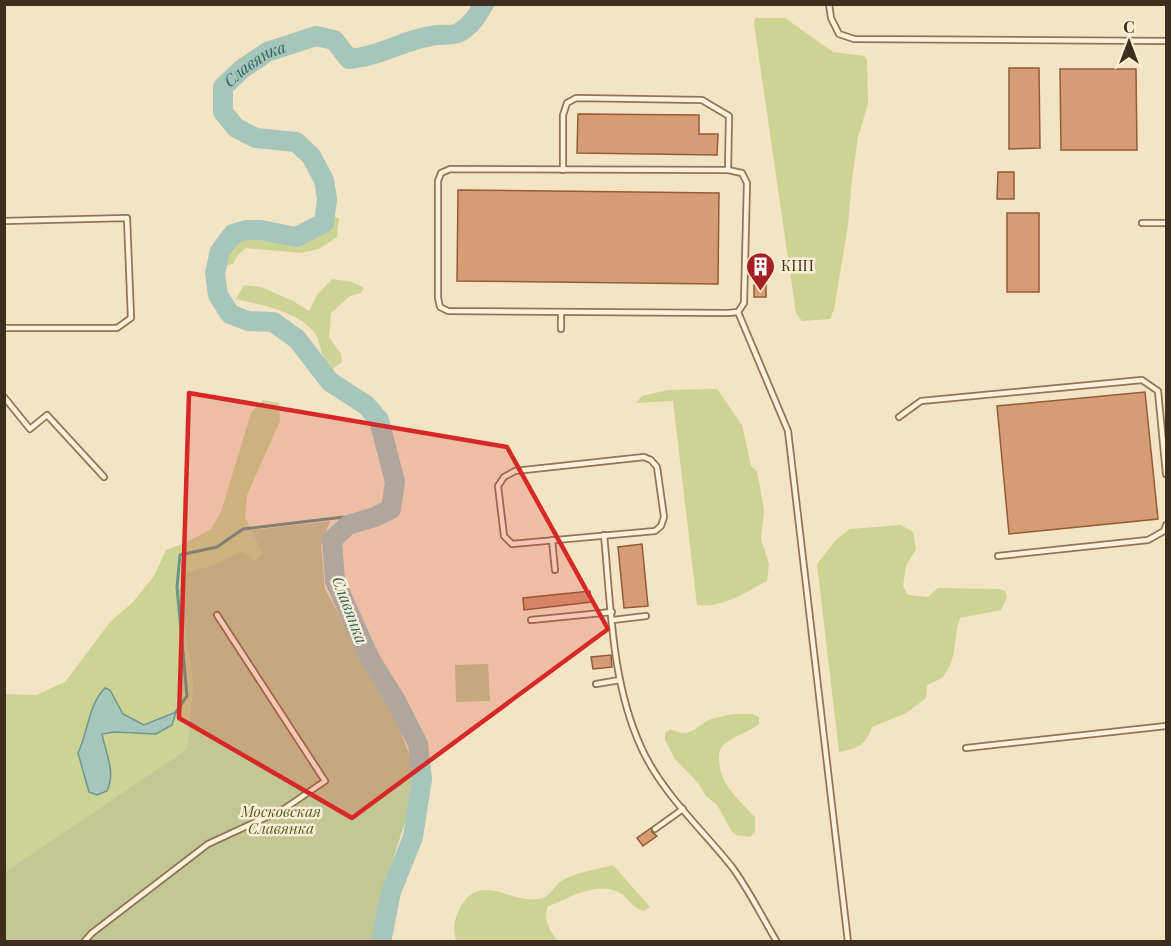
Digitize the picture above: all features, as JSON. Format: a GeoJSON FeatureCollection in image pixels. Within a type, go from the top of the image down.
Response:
{"type":"FeatureCollection","features":[{"type":"Feature","properties":{"kind":"lane"},"geometry":{"type":"LineString","coordinates":[[829,4],[831,18],[839,34],[854,39],[1167,41]]}},
{"type":"Feature","properties":{"kind":"lane"},"geometry":{"type":"LineString","coordinates":[[563,170],[563,115],[567,103],[576,98],[702,100],[729,116],[728,170]]}},
{"type":"Feature","properties":{"kind":"lane"},"geometry":{"type":"LineString","coordinates":[[450,169],[728,170],[742,173],[747,183],[744,303],[738,312],[728,314],[448,311],[440,307],[438,298],[438,181],[441,173],[450,169]]}},
{"type":"Feature","properties":{"kind":"lane"},"geometry":{"type":"LineString","coordinates":[[4,221],[127,218],[131,318],[117,328],[4,328]]}},
{"type":"Feature","properties":{"kind":"lane"},"geometry":{"type":"LineString","coordinates":[[1142,223],[1167,223]]}},
{"type":"Feature","properties":{"kind":"lane"},"geometry":{"type":"LineString","coordinates":[[561,312],[561,330]]}},
{"type":"Feature","properties":{"kind":"lane"},"geometry":{"type":"LineString","coordinates":[[738,312],[788,431],[848,942]]}},
{"type":"Feature","properties":{"kind":"lane"},"geometry":{"type":"LineString","coordinates":[[899,417],[921,401],[1142,380],[1158,391],[1167,474]]}},
{"type":"Feature","properties":{"kind":"lane"},"geometry":{"type":"LineString","coordinates":[[4,397],[30,429],[47,415],[104,477]]}},
{"type":"Feature","properties":{"kind":"lane"},"geometry":{"type":"LineString","coordinates":[[644,457],[651,460],[657,467],[664,517],[661,526],[655,531],[552,540],[512,544],[504,537],[498,486],[504,477],[515,471],[644,457]]}},
{"type":"Feature","properties":{"kind":"lane"},"geometry":{"type":"LineString","coordinates":[[998,556],[1148,540],[1164,531],[1167,525]]}},
{"type":"Feature","properties":{"kind":"lane"},"geometry":{"type":"LineString","coordinates":[[604,535],[620,680],[632,726],[641,748],[660,780],[733,868],[777,942]]}},
{"type":"Feature","properties":{"kind":"lane"},"geometry":{"type":"LineString","coordinates":[[552,540],[555,570]]}},
{"type":"Feature","properties":{"kind":"lane"},"geometry":{"type":"LineString","coordinates":[[531,620],[612,612]]}},
{"type":"Feature","properties":{"kind":"lane"},"geometry":{"type":"LineString","coordinates":[[84,942],[92,933],[208,844],[284,808],[325,781],[217,615]]}},
{"type":"Feature","properties":{"kind":"lane"},"geometry":{"type":"LineString","coordinates":[[613,620],[646,616]]}},
{"type":"Feature","properties":{"kind":"lane"},"geometry":{"type":"LineString","coordinates":[[596,684],[620,680]]}},
{"type":"Feature","properties":{"kind":"lane"},"geometry":{"type":"LineString","coordinates":[[966,748],[1167,726]]}},
{"type":"Feature","properties":{"kind":"lane"},"geometry":{"type":"LineString","coordinates":[[655,830],[683,809]]}},
{"type":"Feature","properties":{"kind":"highlighted area"},"geometry":{"type":"Polygon","coordinates":[[[189,393],[507,447],[608,629],[352,818],[179,718],[189,393]]]}},
{"type":"Feature","properties":{"kind":"green space"},"geometry":{"type":"Polygon","coordinates":[[[755,18],[785,18],[833,52],[864,56],[867,59],[868,104],[858,137],[848,225],[834,309],[830,319],[802,321],[796,313],[754,24],[755,18]]]}},
{"type":"Feature","properties":{"kind":"green space"},"geometry":{"type":"Polygon","coordinates":[[[329,216],[339,218],[337,237],[319,249],[301,253],[246,248],[233,264],[224,266],[224,254],[236,239],[258,234],[283,241],[307,239],[326,228],[329,216]]]}},
{"type":"Feature","properties":{"kind":"green space"},"geometry":{"type":"Polygon","coordinates":[[[332,279],[352,282],[364,288],[361,293],[350,296],[331,313],[329,337],[341,354],[342,362],[332,369],[324,359],[314,332],[307,325],[278,310],[236,299],[244,285],[261,287],[309,311],[317,295],[332,279]]]}},
{"type":"Feature","properties":{"kind":"green space"},"geometry":{"type":"Polygon","coordinates":[[[717,389],[742,425],[751,466],[757,471],[764,510],[761,539],[769,564],[767,581],[724,602],[706,606],[697,605],[673,401],[636,403],[642,396],[668,390],[717,389]]]}},
{"type":"Feature","properties":{"kind":"green space"},"geometry":{"type":"Polygon","coordinates":[[[263,400],[279,403],[280,421],[247,495],[245,517],[262,554],[253,560],[241,551],[215,564],[186,573],[179,590],[193,683],[187,749],[5,873],[5,694],[36,695],[65,682],[110,622],[133,602],[154,576],[166,550],[211,529],[221,512],[251,413],[263,400]],[[110,690],[100,693],[78,753],[105,748],[102,734],[114,731],[132,734],[176,713],[144,725],[123,714],[110,690]]]}},
{"type":"Feature","properties":{"kind":"green space","name":"Московская Славянка"},"geometry":{"type":"Polygon","coordinates":[[[330,521],[321,546],[325,589],[398,724],[414,768],[410,807],[386,881],[377,941],[6,941],[4,873],[187,749],[193,683],[179,590],[186,573],[215,564],[241,551],[254,560],[262,554],[251,530],[330,521]]]}},
{"type":"Feature","properties":{"kind":"green space"},"geometry":{"type":"Polygon","coordinates":[[[901,525],[913,532],[916,549],[906,566],[903,586],[908,595],[928,597],[938,588],[1000,589],[1005,591],[1007,597],[1001,610],[960,618],[951,662],[943,677],[927,685],[926,698],[906,713],[872,727],[867,738],[860,745],[839,752],[817,564],[836,540],[850,529],[901,525]]]}},
{"type":"Feature","properties":{"kind":"green space"},"geometry":{"type":"Polygon","coordinates":[[[488,664],[490,701],[456,702],[455,665],[488,664]]]}},
{"type":"Feature","properties":{"kind":"green space"},"geometry":{"type":"Polygon","coordinates":[[[733,714],[752,714],[759,717],[759,724],[724,745],[719,756],[722,776],[726,784],[755,817],[755,832],[750,837],[736,835],[731,830],[717,805],[706,796],[699,784],[675,759],[665,740],[665,733],[671,729],[687,733],[709,720],[733,714]]]}},
{"type":"Feature","properties":{"kind":"green space"},"geometry":{"type":"Polygon","coordinates":[[[613,865],[650,907],[644,911],[613,890],[594,889],[548,906],[546,916],[548,925],[558,941],[457,942],[455,938],[457,914],[467,898],[477,892],[487,890],[520,898],[543,898],[566,879],[613,865]]]}},
{"type":"Feature","properties":{"kind":"water"},"geometry":{"type":"Polygon","coordinates":[[[105,688],[110,690],[123,714],[144,725],[176,712],[172,725],[156,734],[114,732],[102,734],[111,777],[107,791],[97,795],[89,792],[78,753],[95,703],[105,688]]]}},
{"type":"Feature","properties":{"kind":"building"},"geometry":{"type":"Polygon","coordinates":[[[1009,68],[1039,68],[1040,148],[1009,149],[1009,68]]]}},
{"type":"Feature","properties":{"kind":"building"},"geometry":{"type":"Polygon","coordinates":[[[1060,69],[1136,69],[1137,150],[1061,150],[1060,69]]]}},
{"type":"Feature","properties":{"kind":"building"},"geometry":{"type":"Polygon","coordinates":[[[578,114],[699,115],[699,134],[718,134],[717,155],[577,153],[578,114]]]}},
{"type":"Feature","properties":{"kind":"building"},"geometry":{"type":"Polygon","coordinates":[[[998,172],[1014,172],[1014,199],[997,199],[998,172]]]}},
{"type":"Feature","properties":{"kind":"building"},"geometry":{"type":"Polygon","coordinates":[[[458,190],[719,193],[718,284],[457,281],[458,190]]]}},
{"type":"Feature","properties":{"kind":"building"},"geometry":{"type":"Polygon","coordinates":[[[1007,213],[1039,213],[1039,292],[1007,292],[1007,213]]]}},
{"type":"Feature","properties":{"kind":"building","name":"КПП"},"geometry":{"type":"Polygon","coordinates":[[[754,285],[766,285],[766,297],[754,297],[754,285]]]}},
{"type":"Feature","properties":{"kind":"building"},"geometry":{"type":"Polygon","coordinates":[[[1145,392],[1158,519],[1009,534],[997,406],[1145,392]]]}},
{"type":"Feature","properties":{"kind":"building"},"geometry":{"type":"Polygon","coordinates":[[[642,544],[648,606],[624,608],[618,547],[642,544]]]}},
{"type":"Feature","properties":{"kind":"building"},"geometry":{"type":"Polygon","coordinates":[[[590,591],[591,602],[524,610],[523,598],[590,591]]]}},
{"type":"Feature","properties":{"kind":"building"},"geometry":{"type":"Polygon","coordinates":[[[611,655],[612,667],[593,669],[591,657],[611,655]]]}},
{"type":"Feature","properties":{"kind":"building"},"geometry":{"type":"Polygon","coordinates":[[[651,828],[657,836],[643,846],[637,838],[651,828]]]}},
{"type":"Feature","properties":{"kind":"waterway","name":"Славянка"},"geometry":{"type":"LineString","coordinates":[[381,942],[391,892],[413,837],[422,779],[418,744],[395,699],[370,659],[335,581],[332,540],[348,525],[375,517],[391,509],[395,482],[379,420],[366,405],[330,382],[297,339],[273,322],[248,321],[230,314],[218,295],[215,273],[220,251],[233,234],[246,230],[261,230],[296,237],[324,223],[327,199],[324,180],[311,156],[296,142],[256,138],[236,128],[223,112],[223,87],[242,69],[267,52],[316,36],[334,40],[349,59],[360,58],[426,37],[458,33],[471,23],[484,4]]}},
{"type":"Feature","properties":{"kind":"waterway"},"geometry":{"type":"LineString","coordinates":[[176,712],[187,696],[177,587],[180,555],[217,547],[243,529],[344,517],[355,522]]}},
{"type":"Feature","properties":{"kind":"place","name":"КПП"},"geometry":{"type":"Point","coordinates":[760,292]}}]}
